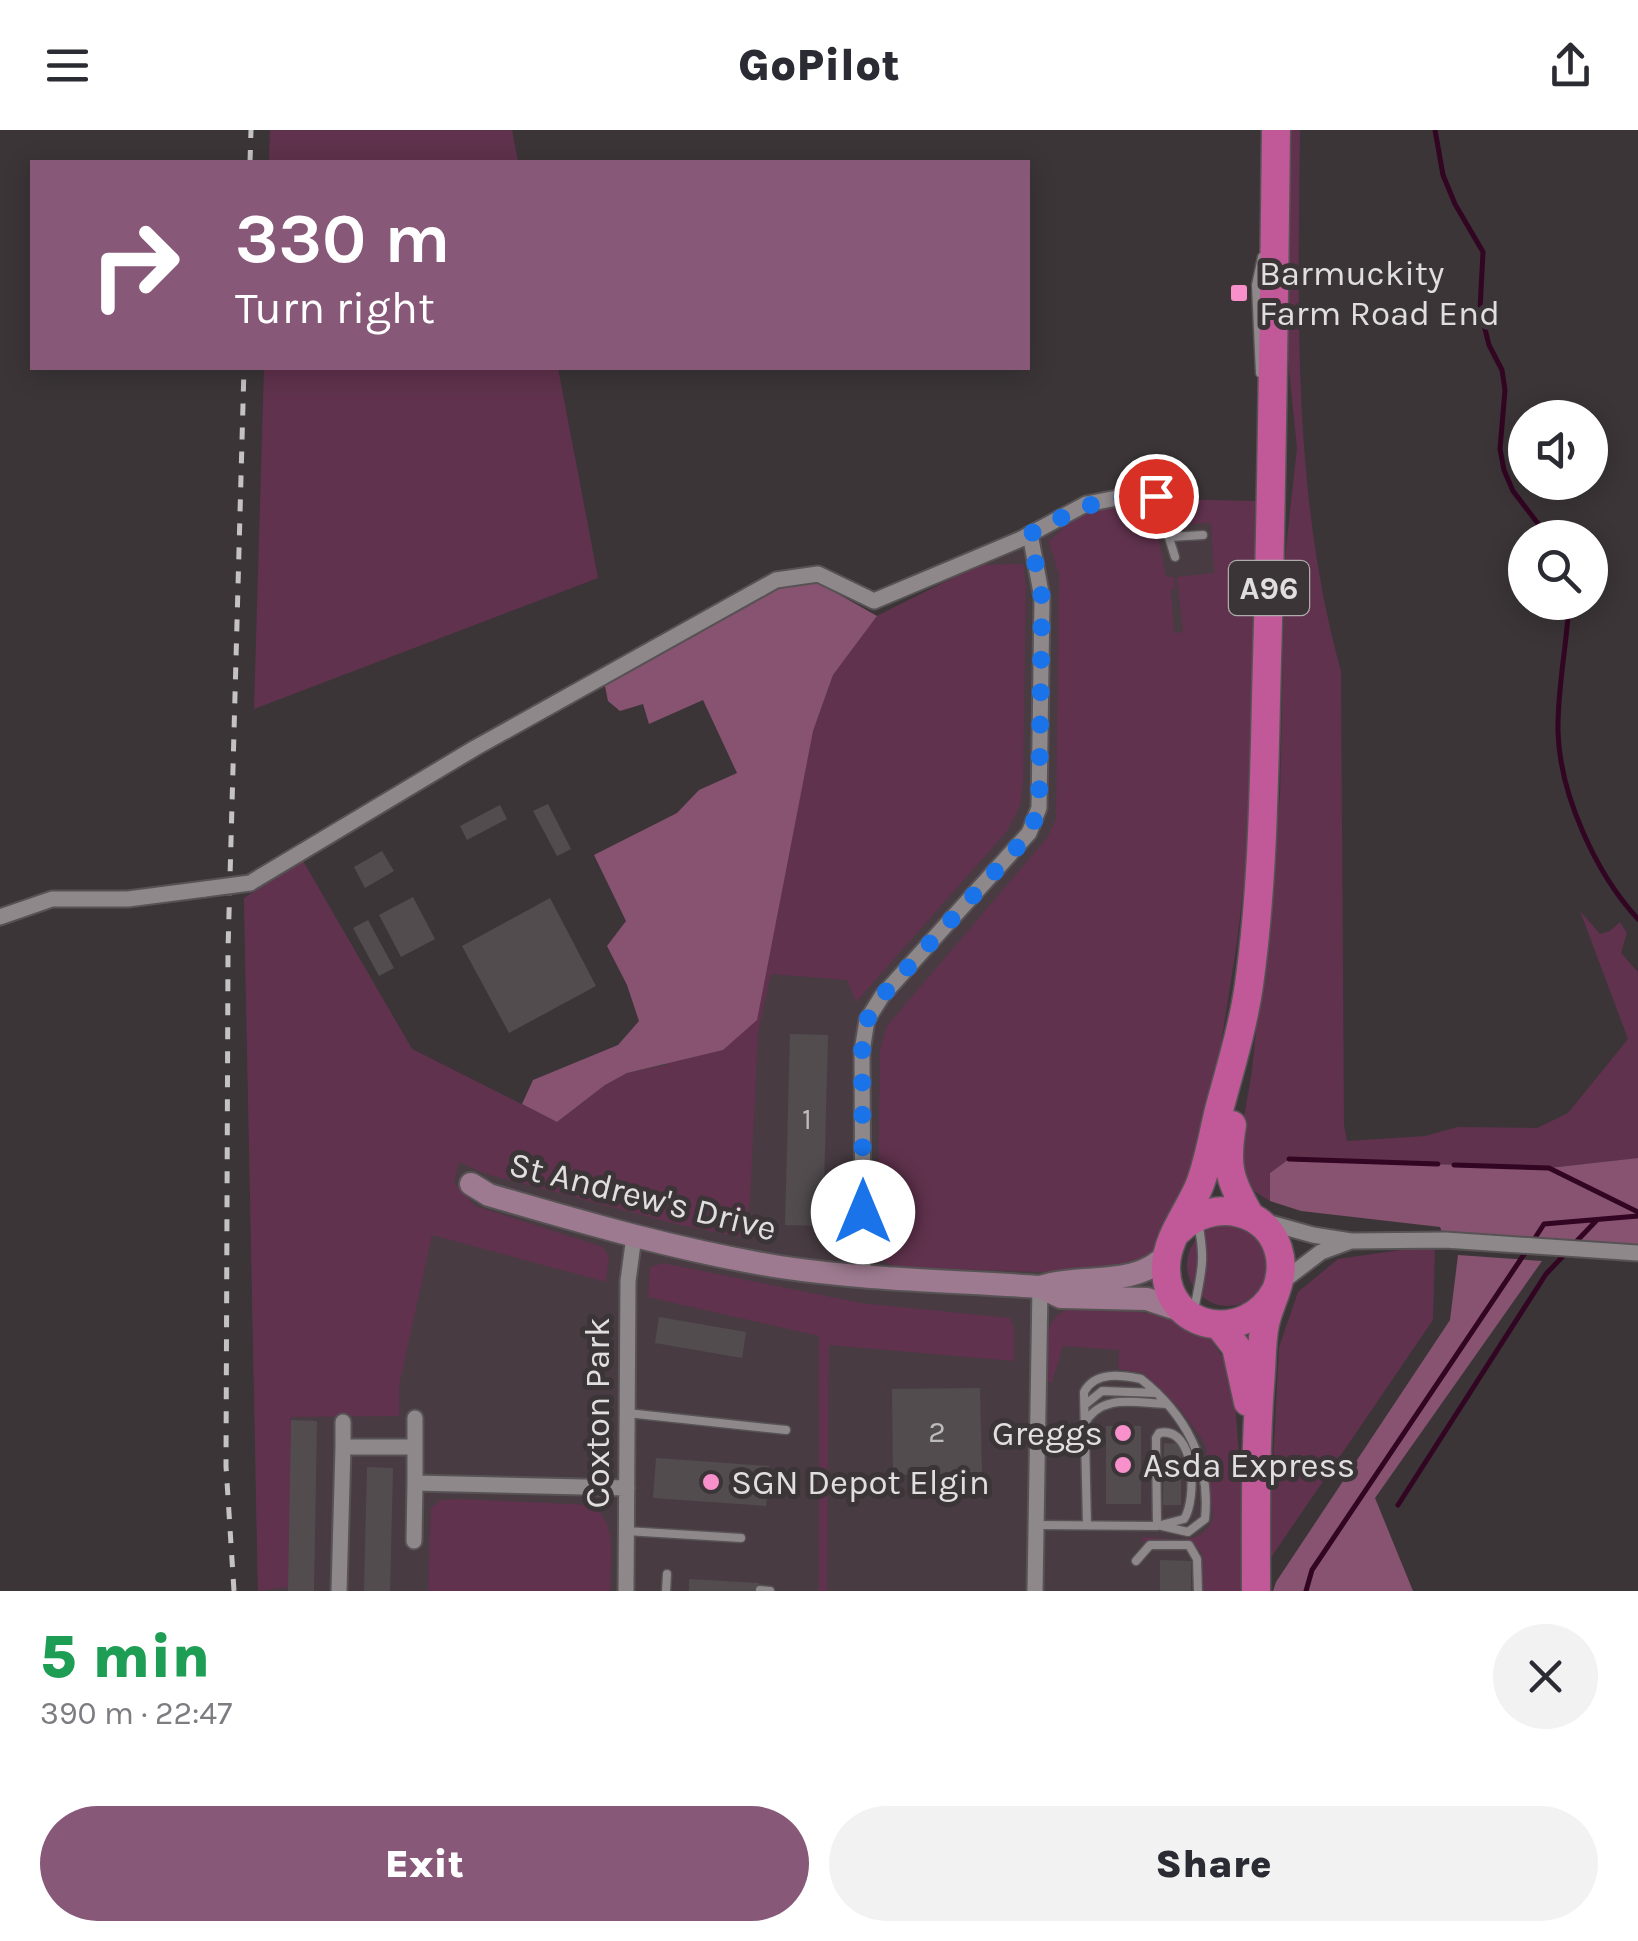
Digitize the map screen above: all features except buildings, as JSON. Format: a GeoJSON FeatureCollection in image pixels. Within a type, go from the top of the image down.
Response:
{"type":"FeatureCollection","features":[{"type":"Feature","properties":{"kind":"highway","name":"A96"},"geometry":{"type":"LineString","coordinates":[[1255,1448],[1236,1347],[1170,1290],[1166,1272],[1201,1182],[1249,986],[1263,809],[1276,130]]}},
{"type":"Feature","properties":{"kind":"highway","name":"A96"},"geometry":{"type":"LineString","coordinates":[[1237,1044],[1236,1098],[1226,1160],[1232,1187],[1252,1218],[1270,1234],[1281,1270],[1265,1324],[1255,1448],[1256,1591]]}},
{"type":"Feature","properties":{"kind":"highway"},"geometry":{"type":"LineString","coordinates":[[1184,1225],[1223,1210],[1252,1218]]}},
{"type":"Feature","properties":{"kind":"highway"},"geometry":{"type":"LineString","coordinates":[[1199,1318],[1236,1324],[1267,1306],[1278,1287]]}},
{"type":"Feature","properties":{"kind":"street"},"geometry":{"type":"LineString","coordinates":[[0,917],[52,900],[128,899],[250,883],[458,757],[776,580],[818,574],[874,602],[1030,534],[1086,504],[1122,497],[1159,496]]}},
{"type":"Feature","properties":{"kind":"street"},"geometry":{"type":"LineString","coordinates":[[863,1276],[862,1051],[867,1020],[882,996],[1029,834],[1039,808],[1042,598],[1030,534]]}},
{"type":"Feature","properties":{"kind":"street","name":"St Andrew's Drive"},"geometry":{"type":"LineString","coordinates":[[470,1184],[489,1195],[634,1236],[780,1267],[1040,1287],[1062,1280],[1132,1276],[1157,1265],[1184,1225]]}},
{"type":"Feature","properties":{"kind":"street"},"geometry":{"type":"LineString","coordinates":[[1252,1218],[1351,1241],[1445,1240],[1638,1253]]}},
{"type":"Feature","properties":{"kind":"street","name":"Coxton Park"},"geometry":{"type":"LineString","coordinates":[[626,1591],[628,1281],[634,1236]]}},
{"type":"Feature","properties":{"kind":"street"},"geometry":{"type":"LineString","coordinates":[[1278,1287],[1320,1252],[1351,1241]]}},
{"type":"Feature","properties":{"kind":"street"},"geometry":{"type":"LineString","coordinates":[[1035,1591],[1040,1287]]}},
{"type":"Feature","properties":{"kind":"street","name":"St Andrew's Drive"},"geometry":{"type":"LineString","coordinates":[[1040,1287],[1061,1297],[1147,1299],[1199,1318]]}},
{"type":"Feature","properties":{"kind":"street"},"geometry":{"type":"LineString","coordinates":[[414,1418],[414,1541]]}},
{"type":"Feature","properties":{"kind":"street"},"geometry":{"type":"LineString","coordinates":[[339,1591],[343,1422]]}},
{"type":"Feature","properties":{"kind":"street"},"geometry":{"type":"LineString","coordinates":[[343,1447],[415,1447]]}},
{"type":"Feature","properties":{"kind":"street"},"geometry":{"type":"LineString","coordinates":[[415,1483],[627,1488]]}},
{"type":"Feature","properties":{"kind":"lane"},"geometry":{"type":"LineString","coordinates":[[1159,496],[1175,557]]}},
{"type":"Feature","properties":{"kind":"lane"},"geometry":{"type":"LineString","coordinates":[[1169,537],[1202,535]]}},
{"type":"Feature","properties":{"kind":"lane"},"geometry":{"type":"LineString","coordinates":[[1184,1225],[1204,1246],[1199,1318]]}},
{"type":"Feature","properties":{"kind":"lane"},"geometry":{"type":"LineString","coordinates":[[1035,1525],[1086,1526],[1160,1526],[1188,1532],[1200,1525],[1206,1514],[1195,1442],[1167,1404],[1137,1377],[1106,1376],[1092,1380],[1086,1388],[1086,1526]]}},
{"type":"Feature","properties":{"kind":"lane"},"geometry":{"type":"LineString","coordinates":[[1084,1408],[1091,1397],[1102,1392],[1156,1393]]}},
{"type":"Feature","properties":{"kind":"lane"},"geometry":{"type":"LineString","coordinates":[[1084,1424],[1105,1403],[1167,1404]]}},
{"type":"Feature","properties":{"kind":"lane"},"geometry":{"type":"LineString","coordinates":[[627,1413],[786,1430]]}},
{"type":"Feature","properties":{"kind":"lane"},"geometry":{"type":"LineString","coordinates":[[1168,1432],[1179,1437],[1188,1452],[1190,1506],[1184,1519],[1160,1526],[1156,1438],[1159,1433],[1168,1432]]}},
{"type":"Feature","properties":{"kind":"lane"},"geometry":{"type":"LineString","coordinates":[[626,1530],[740,1538]]}},
{"type":"Feature","properties":{"kind":"lane"},"geometry":{"type":"LineString","coordinates":[[1136,1561],[1150,1546],[1189,1545],[1197,1559],[1198,1591]]}},
{"type":"Feature","properties":{"kind":"lane"},"geometry":{"type":"LineString","coordinates":[[666,1591],[667,1574]]}},
{"type":"Feature","properties":{"kind":"lane"},"geometry":{"type":"LineString","coordinates":[[760,1590],[770,1591]]}},
{"type":"Feature","properties":{"kind":"shaded area"},"geometry":{"type":"Polygon","coordinates":[[[270,130],[512,130],[518,160],[269,160],[270,130]]]}},
{"type":"Feature","properties":{"kind":"shaded area"},"geometry":{"type":"Polygon","coordinates":[[[1289,130],[1300,130],[1299,334],[1306,470],[1325,605],[1341,671],[1347,1141],[1425,1136],[1458,1127],[1537,1128],[1568,1113],[1628,1039],[1580,911],[1600,934],[1620,922],[1627,933],[1621,953],[1638,972],[1638,1158],[1549,1168],[1289,1159],[1270,1173],[1270,1201],[1254,1191],[1236,1163],[1252,1071],[1280,795],[1285,557],[1297,448],[1286,341],[1289,130]]]}},
{"type":"Feature","properties":{"kind":"shaded area"},"geometry":{"type":"Polygon","coordinates":[[[264,370],[558,370],[598,578],[254,709],[264,370]]]}},
{"type":"Feature","properties":{"kind":"shaded area"},"geometry":{"type":"Polygon","coordinates":[[[1166,499],[1256,501],[1255,724],[1247,858],[1216,1076],[1193,1171],[1156,1254],[1118,1270],[1041,1272],[895,1267],[877,1253],[869,1221],[870,1185],[878,1184],[880,1050],[887,1026],[1047,838],[1056,819],[1059,575],[1049,542],[1062,529],[1060,524],[1089,509],[1166,499]],[[1211,523],[1156,525],[1166,577],[1174,577],[1174,633],[1183,632],[1177,577],[1214,573],[1211,523]]]}},
{"type":"Feature","properties":{"kind":"shaded area"},"geometry":{"type":"Polygon","coordinates":[[[1256,501],[1237,942],[1156,1254],[1226,1362],[1249,1591],[258,1591],[244,898],[303,861],[412,1049],[557,1122],[605,1085],[877,616],[1089,509],[1256,501]]]}},
{"type":"Feature","properties":{"kind":"shaded area"},"geometry":{"type":"Polygon","coordinates":[[[1023,564],[1026,587],[1020,805],[1007,831],[856,1002],[847,980],[771,974],[758,1032],[745,1238],[486,1174],[459,1162],[454,1182],[475,1206],[603,1247],[609,1257],[606,1282],[432,1235],[399,1386],[399,1416],[291,1417],[289,1587],[258,1591],[244,898],[303,861],[412,1049],[557,1122],[627,1073],[667,1065],[813,731],[833,675],[877,616],[979,565],[1023,564]]]}},
{"type":"Feature","properties":{"kind":"shaded area"},"geometry":{"type":"Polygon","coordinates":[[[817,582],[877,616],[833,675],[813,731],[757,1020],[723,1050],[627,1073],[557,1122],[522,1104],[533,1080],[618,1045],[639,1021],[627,985],[607,946],[626,921],[594,855],[677,813],[699,790],[737,773],[703,700],[649,724],[643,704],[620,711],[608,701],[605,686],[784,586],[817,582]]]}},
{"type":"Feature","properties":{"kind":"shaded area"},"geometry":{"type":"Polygon","coordinates":[[[1638,1158],[1638,1253],[1445,1240],[1440,1227],[1301,1211],[1270,1201],[1270,1173],[1289,1159],[1549,1168],[1638,1158]]]}},
{"type":"Feature","properties":{"kind":"shaded area"},"geometry":{"type":"Polygon","coordinates":[[[1220,1224],[1236,1224],[1262,1242],[1269,1265],[1266,1281],[1257,1294],[1236,1306],[1220,1306],[1194,1288],[1187,1273],[1187,1257],[1205,1231],[1220,1224]]]}},
{"type":"Feature","properties":{"kind":"shaded area"},"geometry":{"type":"Polygon","coordinates":[[[1435,1245],[1433,1320],[1268,1562],[1279,1347],[1298,1292],[1338,1259],[1435,1245]]]}},
{"type":"Feature","properties":{"kind":"shaded area"},"geometry":{"type":"Polygon","coordinates":[[[1458,1255],[1542,1261],[1375,1498],[1413,1591],[1273,1591],[1450,1320],[1458,1255]]]}},
{"type":"Feature","properties":{"kind":"shaded area"},"geometry":{"type":"Polygon","coordinates":[[[663,1263],[861,1303],[1010,1318],[1014,1328],[1014,1361],[829,1345],[827,1591],[819,1591],[819,1336],[648,1297],[650,1267],[663,1263]]]}},
{"type":"Feature","properties":{"kind":"shaded area"},"geometry":{"type":"Polygon","coordinates":[[[1076,1306],[1147,1313],[1197,1327],[1215,1334],[1214,1345],[1226,1362],[1232,1360],[1249,1591],[1203,1591],[1202,1553],[1192,1542],[1143,1543],[1143,1537],[1184,1539],[1202,1534],[1213,1518],[1206,1447],[1179,1408],[1143,1373],[1118,1369],[1119,1350],[1063,1346],[1052,1382],[1045,1382],[1045,1347],[1050,1326],[1064,1311],[1076,1306]]]}},
{"type":"Feature","properties":{"kind":"shaded area"},"geometry":{"type":"Polygon","coordinates":[[[441,1500],[592,1505],[601,1513],[610,1533],[610,1591],[428,1591],[431,1508],[441,1500]]]}},
{"type":"Feature","properties":{"kind":"waterway"},"geometry":{"type":"LineString","coordinates":[[1435,130],[1443,175],[1483,252],[1480,309],[1489,345],[1502,370],[1505,390],[1500,449],[1504,470],[1513,491],[1535,520]]}},
{"type":"Feature","properties":{"kind":"waterway"},"geometry":{"type":"LineString","coordinates":[[1567,620],[1558,716],[1565,781],[1595,857],[1638,919]]}},
{"type":"Feature","properties":{"kind":"waterway"},"geometry":{"type":"LineString","coordinates":[[1289,1159],[1438,1164]]}},
{"type":"Feature","properties":{"kind":"waterway"},"geometry":{"type":"LineString","coordinates":[[1454,1165],[1549,1168],[1638,1212]]}},
{"type":"Feature","properties":{"kind":"waterway"},"geometry":{"type":"LineString","coordinates":[[1533,1241],[1544,1224],[1638,1216]]}},
{"type":"Feature","properties":{"kind":"waterway"},"geometry":{"type":"LineString","coordinates":[[1572,1246],[1596,1221]]}},
{"type":"Feature","properties":{"kind":"waterway"},"geometry":{"type":"LineString","coordinates":[[1306,1591],[1312,1570],[1527,1250]]}},
{"type":"Feature","properties":{"kind":"waterway"},"geometry":{"type":"LineString","coordinates":[[1398,1505],[1546,1274],[1565,1254]]}},
{"type":"Feature","properties":{"kind":"railway"},"geometry":{"type":"LineString","coordinates":[[250,160],[251,130]]}},
{"type":"Feature","properties":{"kind":"railway"},"geometry":{"type":"LineString","coordinates":[[234,1591],[226,1466],[228,950],[244,370]]}},
{"type":"Feature","properties":{"kind":"place","name":"Barmuckity Farm Road End"},"geometry":{"type":"Point","coordinates":[1239,293]}},
{"type":"Feature","properties":{"kind":"place","name":"Greggs"},"geometry":{"type":"Point","coordinates":[1123,1433]}},
{"type":"Feature","properties":{"kind":"place","name":"Asda Express"},"geometry":{"type":"Point","coordinates":[1123,1465]}},
{"type":"Feature","properties":{"kind":"place","name":"SGN Depot Elgin"},"geometry":{"type":"Point","coordinates":[711,1482]}},
{"type":"Feature","properties":{"kind":"route"},"geometry":{"type":"LineString","coordinates":[[863,1212],[862,1051],[867,1020],[882,996],[1029,834],[1039,808],[1042,598],[1030,534],[1086,504],[1156,496]]}}]}
